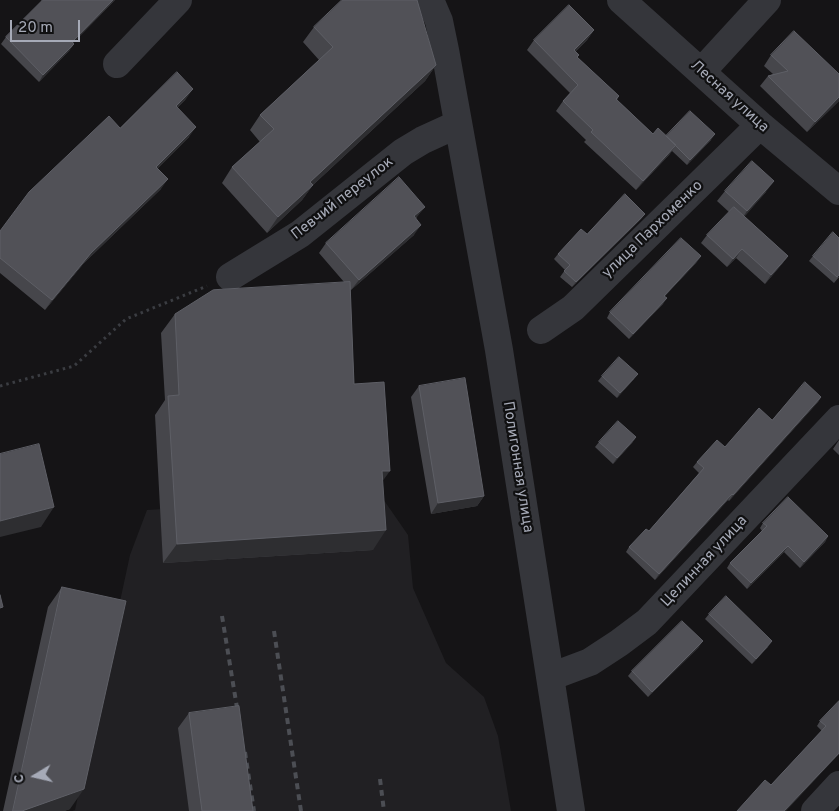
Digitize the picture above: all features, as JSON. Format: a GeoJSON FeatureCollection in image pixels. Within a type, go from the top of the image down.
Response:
{"type":"FeatureCollection","features":[{"type":"Feature","properties":{"kind":"street"},"geometry":{"type":"LineString","coordinates":[[117,64],[178,0]]}},
{"type":"Feature","properties":{"kind":"street","name":"Полигонная улица"},"geometry":{"type":"LineString","coordinates":[[430,0],[436,12],[441,30],[499,350],[571,811]]}},
{"type":"Feature","properties":{"kind":"street","name":"Лесная улица"},"geometry":{"type":"LineString","coordinates":[[621,0],[760,125],[839,192]]}},
{"type":"Feature","properties":{"kind":"street"},"geometry":{"type":"LineString","coordinates":[[701,72],[767,0]]}},
{"type":"Feature","properties":{"kind":"street","name":"Певчий переулок"},"geometry":{"type":"LineString","coordinates":[[230,277],[300,234],[403,152],[423,140],[458,124]]}},
{"type":"Feature","properties":{"kind":"street","name":"улица Пархоменко"},"geometry":{"type":"LineString","coordinates":[[541,330],[574,308],[760,125]]}},
{"type":"Feature","properties":{"kind":"street","name":"Целинная улица"},"geometry":{"type":"LineString","coordinates":[[550,677],[590,662],[619,644],[647,622],[839,419]]}},
{"type":"Feature","properties":{"kind":"street"},"geometry":{"type":"LineString","coordinates":[[815,811],[839,785]]}},
{"type":"Feature","properties":{"kind":"path"},"geometry":{"type":"LineString","coordinates":[[0,386],[74,366],[126,319],[230,277]]}},
{"type":"Feature","properties":{"kind":"shaded area"},"geometry":{"type":"Polygon","coordinates":[[[381,496],[408,535],[413,588],[446,663],[484,697],[498,736],[511,811],[72,811],[75,810],[130,555],[147,510],[381,496]]]}},
{"type":"Feature","properties":{"kind":"building"},"geometry":{"type":"Polygon","coordinates":[[[43,0],[113,0],[72,42],[74,44],[43,75],[6,37],[43,0]]]}},
{"type":"Feature","properties":{"kind":"building"},"geometry":{"type":"Polygon","coordinates":[[[342,0],[417,0],[436,65],[310,182],[313,185],[278,217],[232,167],[274,129],[260,115],[333,47],[314,27],[342,0]]]}},
{"type":"Feature","properties":{"kind":"building"},"geometry":{"type":"Polygon","coordinates":[[[569,5],[594,30],[574,50],[579,55],[577,57],[619,96],[616,99],[653,134],[658,128],[676,145],[643,181],[591,132],[593,130],[563,101],[578,85],[534,40],[569,5]]]}},
{"type":"Feature","properties":{"kind":"building"},"geometry":{"type":"Polygon","coordinates":[[[794,31],[839,74],[839,97],[815,122],[768,76],[788,71],[771,55],[794,31]]]}},
{"type":"Feature","properties":{"kind":"building"},"geometry":{"type":"Polygon","coordinates":[[[177,72],[193,89],[176,106],[196,127],[156,167],[168,179],[91,253],[52,300],[0,258],[0,231],[29,192],[109,116],[120,128],[177,72]]]}},
{"type":"Feature","properties":{"kind":"building"},"geometry":{"type":"Polygon","coordinates":[[[690,111],[715,134],[690,160],[666,136],[690,111]]]}},
{"type":"Feature","properties":{"kind":"building"},"geometry":{"type":"Polygon","coordinates":[[[752,161],[774,181],[747,211],[725,191],[752,161]]]}},
{"type":"Feature","properties":{"kind":"building"},"geometry":{"type":"Polygon","coordinates":[[[399,177],[425,207],[414,216],[421,225],[359,280],[326,243],[399,177]]]}},
{"type":"Feature","properties":{"kind":"building"},"geometry":{"type":"Polygon","coordinates":[[[625,194],[645,214],[576,282],[564,271],[570,265],[558,254],[581,229],[587,234],[625,194]]]}},
{"type":"Feature","properties":{"kind":"building"},"geometry":{"type":"Polygon","coordinates":[[[734,207],[788,256],[771,275],[742,249],[733,259],[707,235],[734,207]]]}},
{"type":"Feature","properties":{"kind":"building"},"geometry":{"type":"Polygon","coordinates":[[[833,232],[839,238],[839,275],[837,277],[813,256],[833,232]]]}},
{"type":"Feature","properties":{"kind":"building"},"geometry":{"type":"Polygon","coordinates":[[[681,238],[701,256],[664,296],[667,298],[633,334],[610,312],[681,238]]]}},
{"type":"Feature","properties":{"kind":"building"},"geometry":{"type":"Polygon","coordinates":[[[350,282],[354,384],[384,382],[390,471],[382,471],[386,530],[177,544],[168,396],[179,395],[175,314],[213,290],[350,282]]]}},
{"type":"Feature","properties":{"kind":"building"},"geometry":{"type":"Polygon","coordinates":[[[619,357],[638,374],[620,393],[602,376],[619,357]]]}},
{"type":"Feature","properties":{"kind":"building"},"geometry":{"type":"Polygon","coordinates":[[[465,378],[484,496],[438,503],[419,386],[465,378]]]}},
{"type":"Feature","properties":{"kind":"building"},"geometry":{"type":"Polygon","coordinates":[[[805,382],[821,397],[659,574],[629,547],[646,529],[649,531],[704,468],[697,462],[717,440],[725,447],[759,408],[772,420],[805,382]]]}},
{"type":"Feature","properties":{"kind":"building"},"geometry":{"type":"Polygon","coordinates":[[[618,421],[636,437],[617,458],[599,442],[618,421]]]}},
{"type":"Feature","properties":{"kind":"building"},"geometry":{"type":"Polygon","coordinates":[[[39,444],[54,507],[0,521],[0,454],[39,444]]]}},
{"type":"Feature","properties":{"kind":"building"},"geometry":{"type":"Polygon","coordinates":[[[788,497],[828,536],[804,562],[788,546],[751,583],[730,563],[767,526],[763,523],[788,497]]]}},
{"type":"Feature","properties":{"kind":"building"},"geometry":{"type":"Polygon","coordinates":[[[62,587],[126,601],[84,789],[22,811],[13,811],[62,587]]]}},
{"type":"Feature","properties":{"kind":"building"},"geometry":{"type":"Polygon","coordinates":[[[0,595],[3,607],[0,608],[0,595]]]}},
{"type":"Feature","properties":{"kind":"building"},"geometry":{"type":"Polygon","coordinates":[[[726,596],[772,641],[756,659],[709,614],[726,596]]]}},
{"type":"Feature","properties":{"kind":"building"},"geometry":{"type":"Polygon","coordinates":[[[682,621],[703,641],[652,692],[632,671],[682,621]]]}},
{"type":"Feature","properties":{"kind":"building"},"geometry":{"type":"Polygon","coordinates":[[[839,701],[839,753],[784,811],[737,811],[765,780],[771,785],[826,726],[820,721],[839,701]]]}},
{"type":"Feature","properties":{"kind":"building"},"geometry":{"type":"Polygon","coordinates":[[[239,706],[253,811],[202,811],[189,713],[239,706]]]}},
{"type":"Feature","properties":{"kind":"railway"},"geometry":{"type":"LineString","coordinates":[[222,616],[239,720]]}},
{"type":"Feature","properties":{"kind":"railway"},"geometry":{"type":"LineString","coordinates":[[274,631],[301,811]]}},
{"type":"Feature","properties":{"kind":"railway"},"geometry":{"type":"LineString","coordinates":[[245,752],[254,811]]}},
{"type":"Feature","properties":{"kind":"railway"},"geometry":{"type":"LineString","coordinates":[[380,779],[384,811]]}}]}
